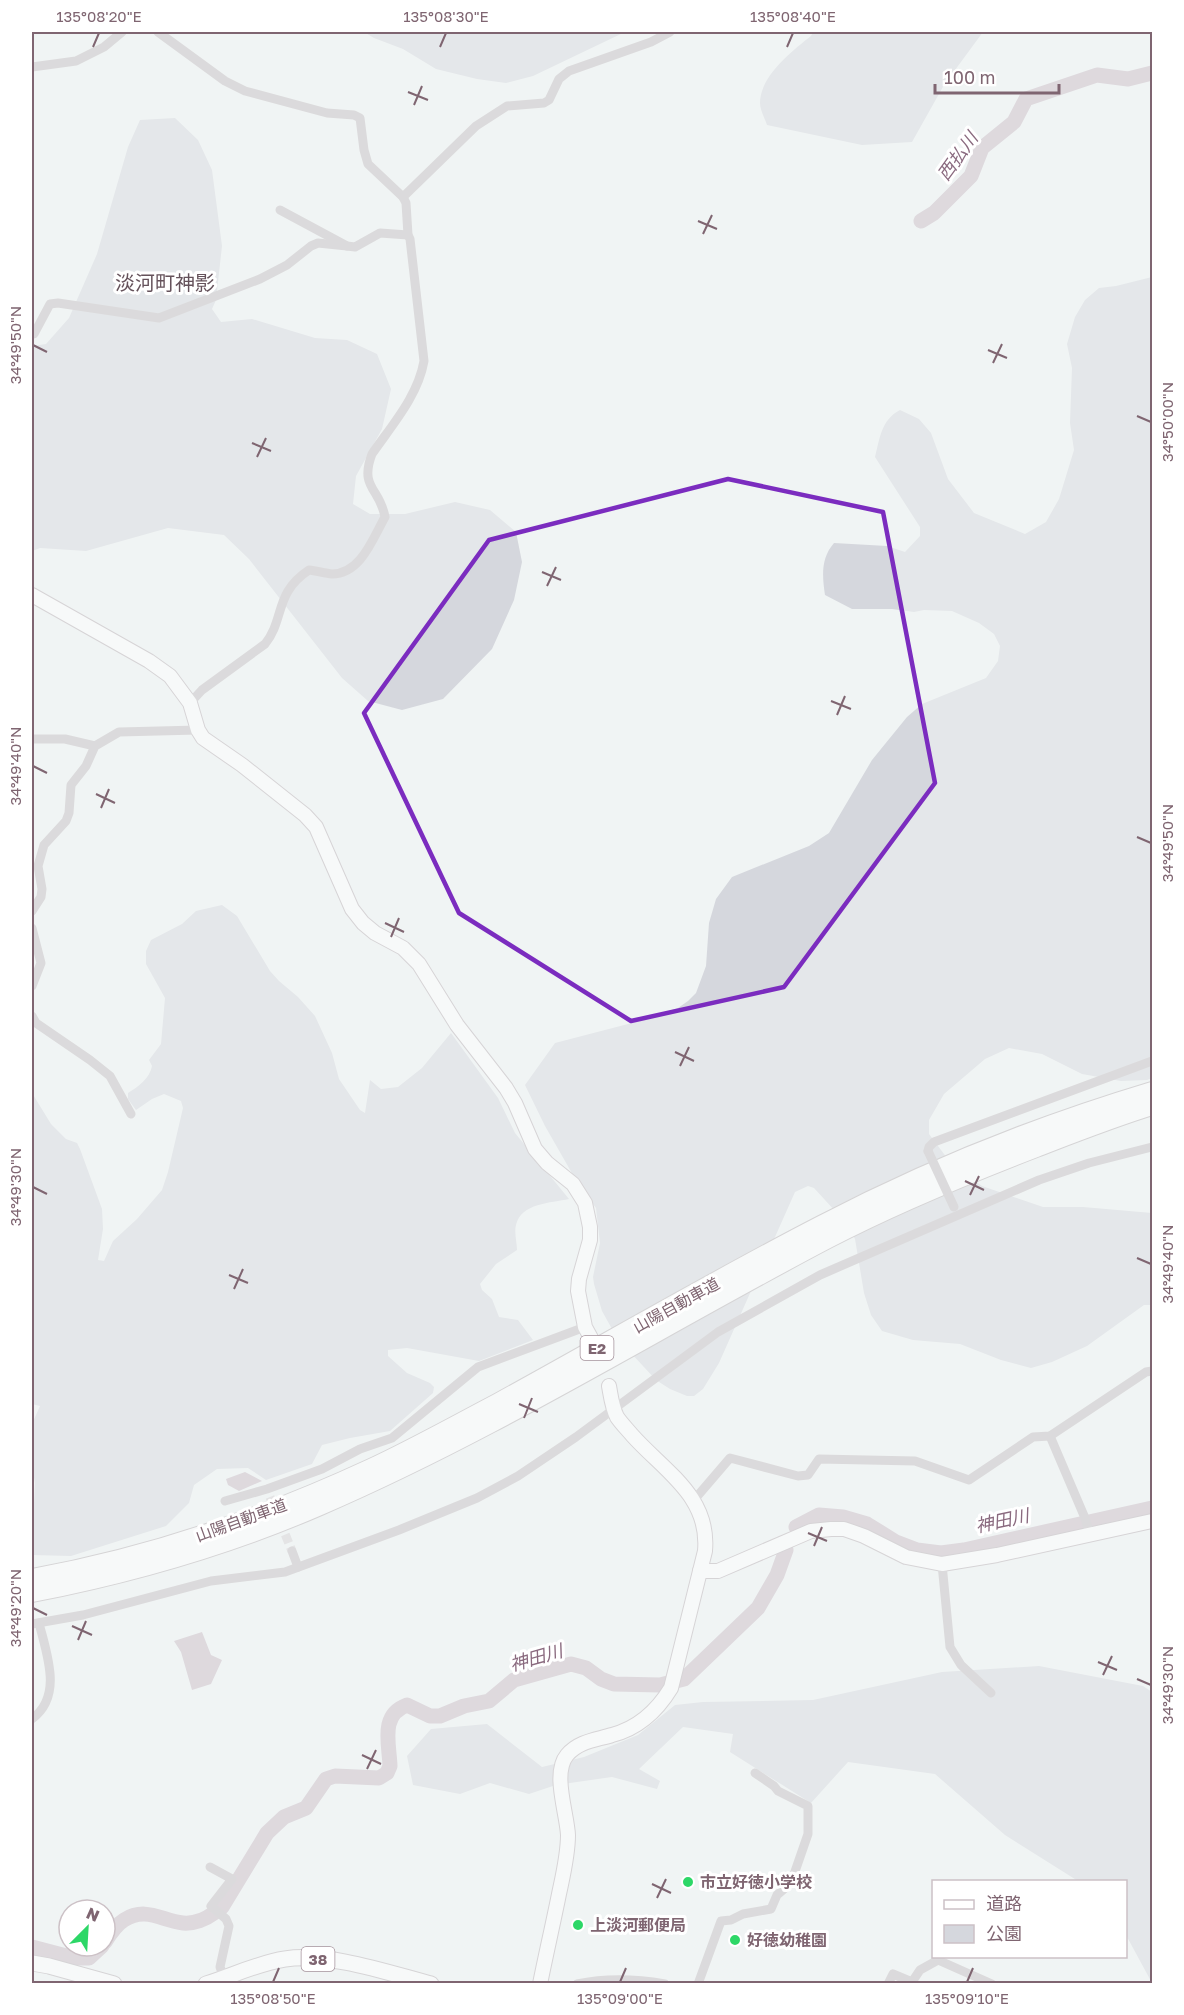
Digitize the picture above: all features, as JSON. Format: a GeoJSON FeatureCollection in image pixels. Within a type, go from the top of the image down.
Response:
{"type":"FeatureCollection","features":[{"type":"Feature","properties":{"kind":"highway","name":"山陽自動車道"},"geometry":{"type":"LineString","coordinates":[[32,1578],[121,1558],[199,1536],[263,1514],[372,1468],[535,1382],[822,1224],[972,1155],[1152,1090]]}},
{"type":"Feature","properties":{"kind":"highway","name":"山陽自動車道"},"geometry":{"type":"LineString","coordinates":[[32,1593],[126,1573],[203,1551],[318,1507],[467,1437],[778,1266],[882,1213],[979,1170],[1100,1123],[1152,1106]]}},
{"type":"Feature","properties":{"kind":"main road","name":"38"},"geometry":{"type":"LineString","coordinates":[[206,1983],[255,1966],[288,1958],[342,1962],[405,1980],[431,1983]]}},
{"type":"Feature","properties":{"kind":"main road"},"geometry":{"type":"LineString","coordinates":[[32,1963],[114,1983]]}},
{"type":"Feature","properties":{"kind":"street"},"geometry":{"type":"LineString","coordinates":[[32,67],[76,62],[104,47],[122,32]]}},
{"type":"Feature","properties":{"kind":"street"},"geometry":{"type":"LineString","coordinates":[[158,32],[225,81],[245,92],[327,113],[354,115],[360,118],[368,164],[403,197],[406,203],[424,361],[422,375],[414,391],[372,454],[368,465],[367,480],[383,504],[385,517],[357,564],[349,570],[334,574],[309,570],[300,576],[286,591],[271,636],[265,644],[202,690],[190,703]]}},
{"type":"Feature","properties":{"kind":"street"},"geometry":{"type":"LineString","coordinates":[[403,197],[476,126],[507,106],[544,103],[549,100],[559,79],[569,71],[651,42],[670,32]]}},
{"type":"Feature","properties":{"kind":"street"},"geometry":{"type":"LineString","coordinates":[[280,210],[346,246]]}},
{"type":"Feature","properties":{"kind":"street"},"geometry":{"type":"LineString","coordinates":[[32,334],[50,304],[58,303],[159,318],[260,279],[287,265],[318,243],[355,246],[380,233],[408,235]]}},
{"type":"Feature","properties":{"kind":"street"},"geometry":{"type":"LineString","coordinates":[[32,595],[156,666],[174,680],[190,703],[198,730],[203,738],[296,808],[316,827],[352,909],[375,933],[403,948],[413,957],[457,1025],[506,1088],[535,1149],[547,1163],[573,1184],[585,1203],[590,1240],[578,1291],[588,1332],[478,1366],[392,1438],[360,1449],[268,1493],[225,1501]]}},
{"type":"Feature","properties":{"kind":"street"},"geometry":{"type":"LineString","coordinates":[[32,911],[41,897],[38,866],[44,845],[66,821],[69,813],[71,785],[87,766],[95,746],[119,732],[198,730]]}},
{"type":"Feature","properties":{"kind":"street"},"geometry":{"type":"LineString","coordinates":[[32,739],[65,739],[95,746]]}},
{"type":"Feature","properties":{"kind":"street"},"geometry":{"type":"LineString","coordinates":[[32,928],[41,963],[32,986]]}},
{"type":"Feature","properties":{"kind":"street"},"geometry":{"type":"LineString","coordinates":[[32,1016],[36,1023],[110,1076],[131,1114]]}},
{"type":"Feature","properties":{"kind":"street"},"geometry":{"type":"LineString","coordinates":[[956,1211],[928,1151],[934,1142],[1152,1061]]}},
{"type":"Feature","properties":{"kind":"street"},"geometry":{"type":"LineString","coordinates":[[32,1719],[47,1703],[50,1691],[50,1669],[35,1623],[83,1615],[211,1581],[285,1572],[399,1530],[477,1498],[518,1476],[576,1437],[718,1332],[820,1275],[956,1211],[1089,1163],[1152,1147]]}},
{"type":"Feature","properties":{"kind":"street"},"geometry":{"type":"LineString","coordinates":[[694,1500],[730,1458],[798,1476],[808,1475],[819,1459],[915,1461],[969,1480],[1033,1437],[1050,1436],[1146,1372],[1152,1371]]}},
{"type":"Feature","properties":{"kind":"street"},"geometry":{"type":"LineString","coordinates":[[540,1983],[565,1862],[568,1835],[560,1777],[566,1757],[575,1747],[615,1735],[639,1724],[664,1700],[672,1681],[706,1539],[703,1520],[694,1500],[618,1419],[613,1408],[609,1386]]}},
{"type":"Feature","properties":{"kind":"street"},"geometry":{"type":"LineString","coordinates":[[1050,1436],[1087,1527]]}},
{"type":"Feature","properties":{"kind":"street"},"geometry":{"type":"LineString","coordinates":[[700,1571],[718,1571],[811,1531],[844,1529],[864,1536],[906,1557],[942,1564],[997,1556],[1087,1527],[1152,1521]]}},
{"type":"Feature","properties":{"kind":"street"},"geometry":{"type":"LineString","coordinates":[[292,1551],[298,1567]]}},
{"type":"Feature","properties":{"kind":"street"},"geometry":{"type":"LineString","coordinates":[[942,1564],[950,1647],[961,1665],[990,1693]]}},
{"type":"Feature","properties":{"kind":"street"},"geometry":{"type":"LineString","coordinates":[[698,1983],[721,1921],[771,1909],[777,1894],[791,1883],[808,1834],[808,1806],[778,1791],[755,1773]]}},
{"type":"Feature","properties":{"kind":"street"},"geometry":{"type":"LineString","coordinates":[[210,1867],[232,1879],[211,1906],[226,1919],[229,1926],[220,1967],[224,1977]]}},
{"type":"Feature","properties":{"kind":"street"},"geometry":{"type":"LineString","coordinates":[[888,1983],[893,1974],[912,1983],[920,1970],[939,1958],[992,1983]]}},
{"type":"Feature","properties":{"kind":"street"},"geometry":{"type":"LineString","coordinates":[[577,1983],[638,1980],[664,1983]]}},
{"type":"Feature","properties":{"kind":"highlighted area"},"geometry":{"type":"Polygon","coordinates":[[[728,479],[883,512],[935,783],[784,987],[631,1021],[459,913],[364,713],[489,540],[728,479]]]}},
{"type":"Feature","properties":{"kind":"green space"},"geometry":{"type":"Polygon","coordinates":[[[364,32],[625,32],[533,76],[506,83],[436,69],[403,49],[364,32]]]}},
{"type":"Feature","properties":{"kind":"green space"},"geometry":{"type":"Polygon","coordinates":[[[813,32],[983,32],[944,85],[912,142],[862,145],[767,125],[760,103],[765,83],[778,65],[813,32]]]}},
{"type":"Feature","properties":{"kind":"green space"},"geometry":{"type":"Polygon","coordinates":[[[175,118],[198,140],[212,170],[222,246],[216,300],[212,309],[221,322],[252,319],[315,338],[347,340],[377,354],[391,389],[382,429],[356,476],[353,504],[370,514],[405,514],[455,502],[490,510],[516,532],[522,562],[514,600],[492,649],[443,699],[402,710],[368,701],[342,678],[249,559],[224,535],[168,528],[86,551],[40,548],[32,551],[32,346],[46,344],[69,318],[97,254],[128,147],[140,120],[175,118]]]}},
{"type":"Feature","properties":{"kind":"green space"},"geometry":{"type":"Polygon","coordinates":[[[1152,277],[1152,1078],[1121,1081],[1082,1074],[1042,1054],[1009,1048],[985,1059],[944,1094],[929,1120],[929,1134],[950,1162],[982,1186],[1043,1207],[1083,1207],[1152,1213],[1152,1305],[1144,1305],[1087,1346],[1052,1362],[1031,1368],[1001,1360],[960,1344],[913,1340],[882,1331],[871,1315],[864,1293],[855,1239],[847,1224],[814,1188],[808,1186],[795,1192],[719,1363],[703,1389],[694,1396],[687,1396],[670,1389],[656,1380],[617,1338],[602,1311],[593,1277],[600,1243],[596,1208],[577,1182],[525,1085],[555,1043],[628,1024],[678,1008],[688,1001],[696,993],[706,966],[709,923],[716,899],[732,877],[809,846],[829,833],[872,760],[907,717],[922,704],[986,678],[998,661],[1000,646],[994,634],[979,623],[952,611],[852,609],[825,595],[823,581],[825,561],[834,543],[887,546],[905,552],[920,536],[920,527],[875,457],[885,424],[900,410],[919,419],[931,433],[948,479],[974,513],[1025,534],[1046,522],[1059,499],[1074,450],[1070,423],[1072,368],[1067,344],[1075,317],[1085,300],[1099,288],[1152,277]]]}},
{"type":"Feature","properties":{"kind":"green space"},"geometry":{"type":"Polygon","coordinates":[[[222,905],[237,916],[270,971],[315,1016],[332,1053],[339,1079],[360,1110],[365,1113],[370,1080],[381,1089],[398,1087],[422,1068],[451,1033],[498,1098],[515,1133],[569,1199],[538,1205],[524,1212],[515,1228],[517,1250],[496,1264],[480,1284],[482,1290],[492,1299],[499,1317],[518,1320],[533,1340],[479,1361],[407,1348],[388,1350],[388,1356],[407,1373],[434,1387],[433,1393],[390,1431],[322,1445],[312,1464],[266,1480],[248,1468],[217,1469],[194,1485],[189,1503],[166,1526],[71,1556],[32,1555],[32,1511],[35,1483],[32,1466],[32,1424],[40,1406],[32,1404],[32,1093],[51,1124],[66,1139],[77,1143],[80,1149],[102,1209],[103,1229],[98,1260],[104,1261],[113,1241],[137,1219],[162,1190],[183,1108],[181,1101],[164,1094],[136,1110],[128,1099],[128,1093],[149,1074],[152,1066],[149,1060],[161,1044],[165,998],[146,964],[146,951],[151,940],[182,924],[196,911],[222,905]]]}},
{"type":"Feature","properties":{"kind":"green space"},"geometry":{"type":"Polygon","coordinates":[[[1039,1666],[1143,1686],[1152,1692],[1152,1983],[1127,1937],[1127,1880],[1076,1880],[1005,1835],[935,1774],[848,1762],[811,1803],[730,1752],[733,1734],[683,1727],[639,1769],[660,1781],[657,1789],[612,1777],[556,1785],[529,1794],[490,1783],[460,1794],[413,1785],[407,1756],[431,1729],[487,1724],[542,1767],[584,1757],[638,1735],[675,1705],[703,1702],[813,1700],[942,1672],[1039,1666]]]}},
{"type":"Feature","properties":{"kind":"shaded area"},"geometry":{"type":"Polygon","coordinates":[[[245,1472],[262,1481],[239,1491],[228,1485],[226,1479],[245,1472]]]}},
{"type":"Feature","properties":{"kind":"shaded area"},"geometry":{"type":"Polygon","coordinates":[[[202,1632],[211,1655],[222,1660],[211,1684],[192,1690],[181,1652],[174,1641],[202,1632]]]}},
{"type":"Feature","properties":{"kind":"waterway","name":"西払川"},"geometry":{"type":"LineString","coordinates":[[921,221],[934,213],[971,176],[982,148],[1014,122],[1026,99],[1097,75],[1128,79],[1152,73]]}},
{"type":"Feature","properties":{"kind":"waterway","name":"神田川"},"geometry":{"type":"LineString","coordinates":[[796,1527],[819,1515],[843,1517],[867,1524],[896,1542],[917,1550],[941,1553],[964,1550],[1152,1508]]}},
{"type":"Feature","properties":{"kind":"waterway","name":"神田川"},"geometry":{"type":"LineString","coordinates":[[219,1909],[267,1833],[284,1817],[306,1808],[326,1779],[335,1776],[379,1778],[387,1773],[390,1766],[389,1722],[398,1710],[407,1705],[430,1716],[440,1716],[464,1706],[489,1701],[514,1680],[571,1664],[586,1668],[601,1679],[614,1684],[660,1685],[684,1679],[758,1608],[777,1575],[786,1550]]}},
{"type":"Feature","properties":{"kind":"waterway","name":"神田川"},"geometry":{"type":"LineString","coordinates":[[117,1925],[140,1914],[187,1923],[200,1921],[214,1913]]}},
{"type":"Feature","properties":{"kind":"waterway","name":"神田川"},"geometry":{"type":"LineString","coordinates":[[32,1947],[57,1954]]}},
{"type":"Feature","properties":{"kind":"tunnel"},"geometry":{"type":"LineString","coordinates":[[270,1497],[292,1551]]}},
{"type":"Feature","properties":{"kind":"place","name":"市立好徳小学校"},"geometry":{"type":"Point","coordinates":[688,1882]}},
{"type":"Feature","properties":{"kind":"place","name":"上淡河郵便局"},"geometry":{"type":"Point","coordinates":[578,1925]}},
{"type":"Feature","properties":{"kind":"place","name":"好徳幼稚園"},"geometry":{"type":"Point","coordinates":[735,1940]}},
{"type":"Feature","properties":{"kind":"district","name":"淡河町神影"},"geometry":{"type":"Point","coordinates":[165,282]}}]}
